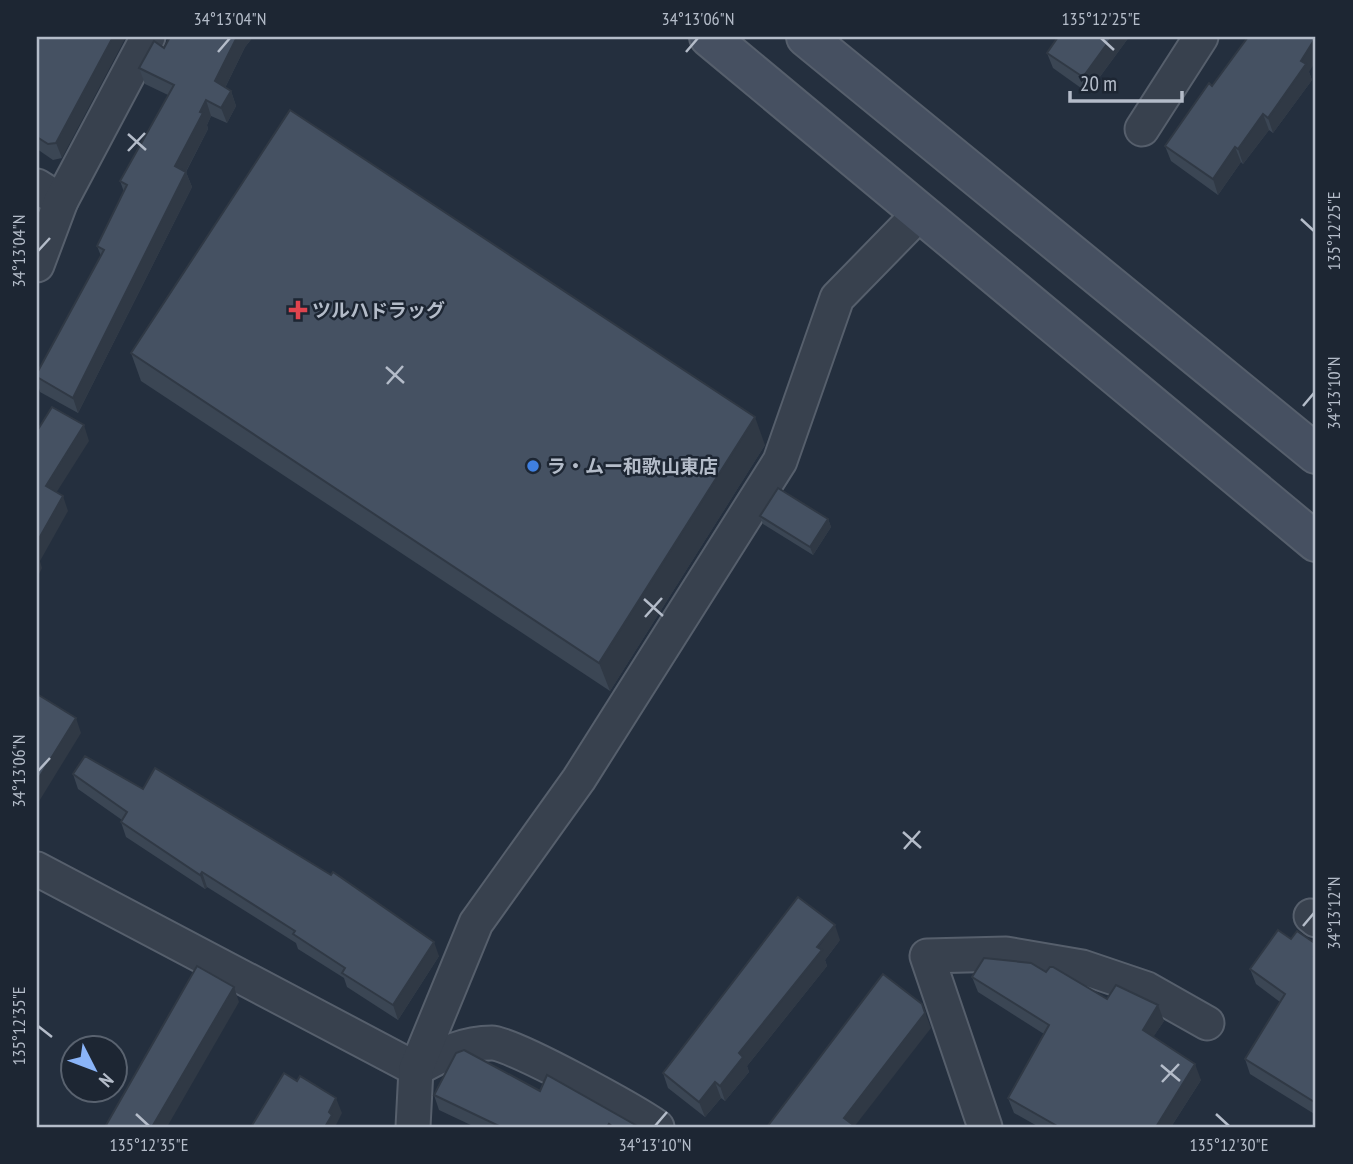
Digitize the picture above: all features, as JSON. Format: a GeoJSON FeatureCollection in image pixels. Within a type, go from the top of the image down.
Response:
{"type":"FeatureCollection","features":[{"type":"Feature","properties":{"kind":"street"},"geometry":{"type":"LineString","coordinates":[[37,265],[49,194],[148,37]]}},
{"type":"Feature","properties":{"kind":"street"},"geometry":{"type":"LineString","coordinates":[[709,37],[1316,542]]}},
{"type":"Feature","properties":{"kind":"street"},"geometry":{"type":"LineString","coordinates":[[806,37],[1316,454]]}},
{"type":"Feature","properties":{"kind":"street"},"geometry":{"type":"LineString","coordinates":[[1142,129],[1201,37]]}},
{"type":"Feature","properties":{"kind":"street"},"geometry":{"type":"LineString","coordinates":[[413,1127],[416,1069],[476,923],[579,779],[780,461],[837,298],[920,213]]}},
{"type":"Feature","properties":{"kind":"street"},"geometry":{"type":"LineString","coordinates":[[37,869],[416,1069]]}},
{"type":"Feature","properties":{"kind":"street"},"geometry":{"type":"LineString","coordinates":[[985,1127],[927,956],[1006,954],[1082,967],[1147,989],[1207,1023]]}},
{"type":"Feature","properties":{"kind":"street"},"geometry":{"type":"LineString","coordinates":[[416,1069],[462,1045],[496,1043],[632,1109],[657,1127]]}},
{"type":"Feature","properties":{"kind":"building"},"geometry":{"type":"Polygon","coordinates":[[[37,37],[113,37],[56,143],[48,144],[37,137],[37,37]]]}},
{"type":"Feature","properties":{"kind":"building"},"geometry":{"type":"Polygon","coordinates":[[[170,37],[237,37],[215,81],[231,91],[221,108],[206,100],[200,112],[203,113],[175,166],[186,172],[73,398],[37,377],[37,373],[104,250],[97,246],[127,185],[120,181],[174,85],[139,68],[154,41],[164,48],[170,37]]]}},
{"type":"Feature","properties":{"kind":"building"},"geometry":{"type":"Polygon","coordinates":[[[1058,37],[1112,37],[1083,77],[1047,53],[1058,37]]]}},
{"type":"Feature","properties":{"kind":"building"},"geometry":{"type":"Polygon","coordinates":[[[1248,37],[1316,37],[1301,61],[1306,64],[1268,118],[1263,114],[1213,179],[1165,146],[1209,83],[1212,86],[1248,37]]]}},
{"type":"Feature","properties":{"kind":"building"},"geometry":{"type":"Polygon","coordinates":[[[290,110],[755,417],[599,663],[131,353],[290,110]]]}},
{"type":"Feature","properties":{"kind":"building"},"geometry":{"type":"Polygon","coordinates":[[[52,407],[84,425],[46,486],[63,496],[37,542],[37,431],[52,407]]]}},
{"type":"Feature","properties":{"kind":"building"},"geometry":{"type":"Polygon","coordinates":[[[778,488],[828,519],[810,547],[760,516],[778,488]]]}},
{"type":"Feature","properties":{"kind":"building"},"geometry":{"type":"Polygon","coordinates":[[[37,694],[76,718],[37,781],[37,694]]]}},
{"type":"Feature","properties":{"kind":"building"},"geometry":{"type":"Polygon","coordinates":[[[85,756],[143,789],[155,768],[331,875],[333,872],[434,942],[393,1005],[342,973],[345,968],[293,934],[295,931],[202,872],[200,875],[121,822],[127,812],[73,774],[85,756]]]}},
{"type":"Feature","properties":{"kind":"building"},"geometry":{"type":"Polygon","coordinates":[[[798,897],[835,925],[817,947],[822,950],[739,1053],[743,1057],[720,1086],[715,1082],[699,1102],[663,1073],[798,897]]]}},
{"type":"Feature","properties":{"kind":"building"},"geometry":{"type":"Polygon","coordinates":[[[1278,930],[1291,939],[1297,931],[1316,944],[1316,1103],[1245,1059],[1285,994],[1250,969],[1278,930]]]}},
{"type":"Feature","properties":{"kind":"building"},"geometry":{"type":"Polygon","coordinates":[[[984,958],[1031,963],[1046,972],[1053,967],[1107,999],[1116,985],[1158,1005],[1143,1030],[1195,1064],[1156,1127],[1059,1127],[1008,1098],[1049,1025],[972,977],[984,958]]]}},
{"type":"Feature","properties":{"kind":"building"},"geometry":{"type":"Polygon","coordinates":[[[197,966],[234,987],[152,1127],[105,1127],[118,1104],[130,1104],[130,1083],[197,966]]]}},
{"type":"Feature","properties":{"kind":"building"},"geometry":{"type":"Polygon","coordinates":[[[883,974],[922,1004],[925,1013],[844,1118],[856,1127],[767,1127],[883,974]]]}},
{"type":"Feature","properties":{"kind":"building"},"geometry":{"type":"Polygon","coordinates":[[[464,1050],[540,1091],[547,1075],[639,1127],[613,1127],[609,1124],[607,1127],[501,1127],[434,1095],[456,1053],[464,1050]]]}},
{"type":"Feature","properties":{"kind":"building"},"geometry":{"type":"Polygon","coordinates":[[[284,1073],[297,1081],[300,1076],[336,1098],[329,1112],[332,1115],[325,1127],[251,1127],[284,1073]]]}},
{"type":"Feature","properties":{"kind":"place","name":"ツルハドラッグ"},"geometry":{"type":"Point","coordinates":[298,310]}},
{"type":"Feature","properties":{"kind":"place","name":"ラ・ムー和歌山東店"},"geometry":{"type":"Point","coordinates":[533,466]}}]}
